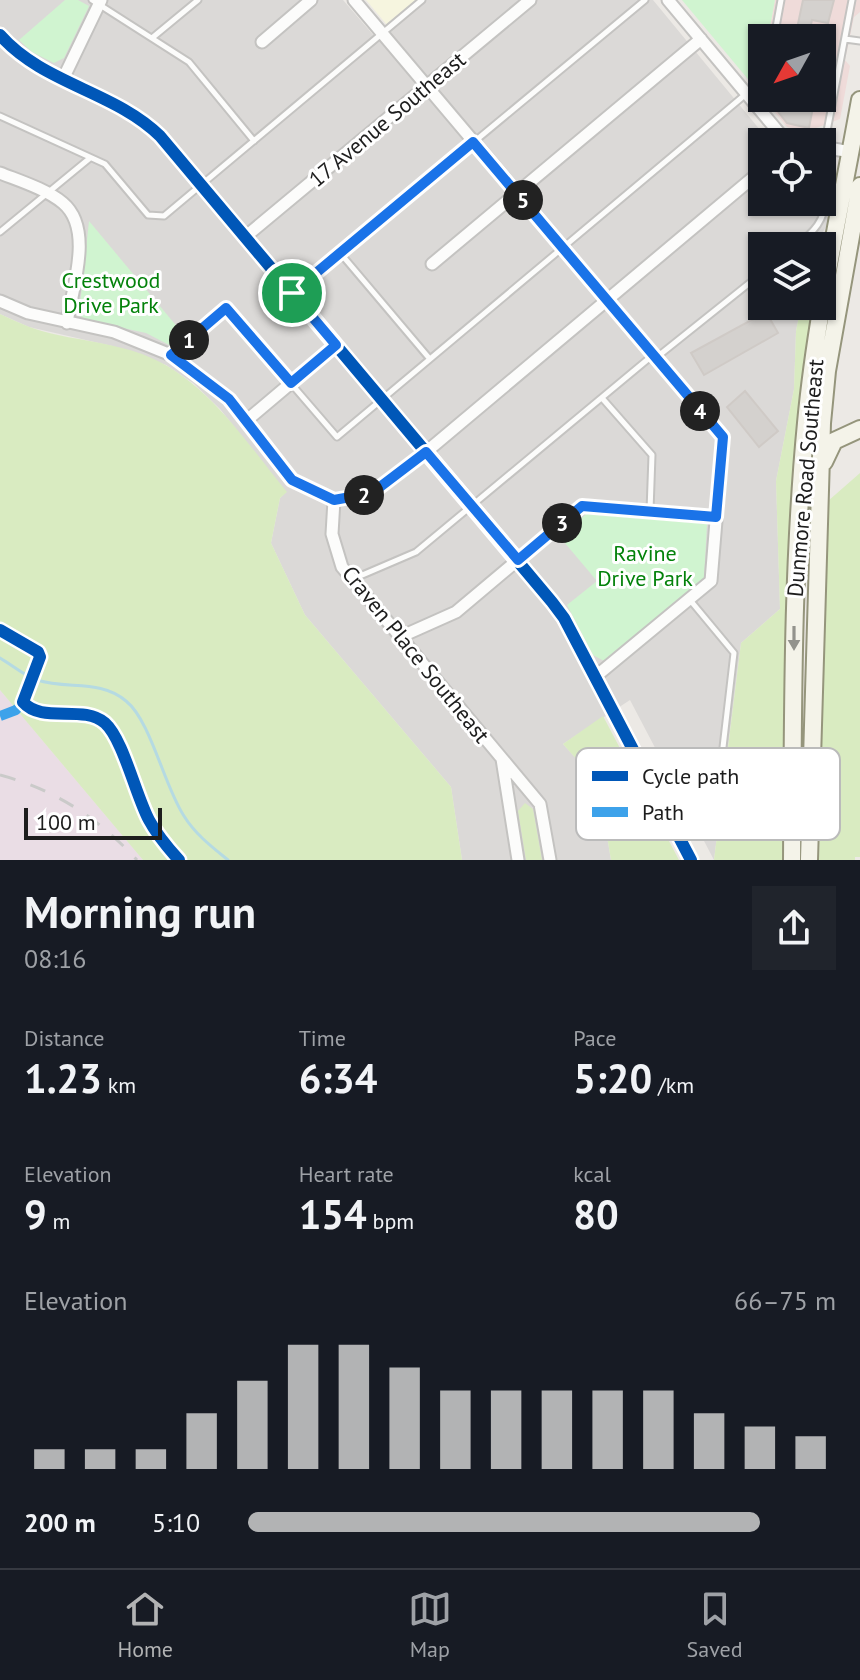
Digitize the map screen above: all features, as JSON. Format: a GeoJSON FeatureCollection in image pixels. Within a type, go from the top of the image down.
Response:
{"type":"FeatureCollection","features":[{"type":"Feature","properties":{"kind":"main road","name":"Dunmore Road Southeast"},"geometry":{"type":"LineString","coordinates":[[812,748],[818,483],[813,364],[860,100]]}},
{"type":"Feature","properties":{"kind":"main road","name":"Dunmore Road Southeast"},"geometry":{"type":"LineString","coordinates":[[793,748],[795,569],[814,422],[827,371],[860,186]]}},
{"type":"Feature","properties":{"kind":"main road"},"geometry":{"type":"LineString","coordinates":[[814,422],[860,428]]}},
{"type":"Feature","properties":{"kind":"main road"},"geometry":{"type":"LineString","coordinates":[[818,483],[830,446],[860,428]]}},
{"type":"Feature","properties":{"kind":"main road","name":"Dunmore Road Southeast"},"geometry":{"type":"LineString","coordinates":[[792,840],[792,860]]}},
{"type":"Feature","properties":{"kind":"main road","name":"Dunmore Road Southeast"},"geometry":{"type":"LineString","coordinates":[[809,840],[809,860]]}},
{"type":"Feature","properties":{"kind":"street"},"geometry":{"type":"LineString","coordinates":[[262,42],[311,0]]}},
{"type":"Feature","properties":{"kind":"street"},"geometry":{"type":"LineString","coordinates":[[354,0],[723,437],[711,581],[595,677]]}},
{"type":"Feature","properties":{"kind":"street","name":"17 Avenue Southeast"},"geometry":{"type":"LineString","coordinates":[[245,237],[530,0]]}},
{"type":"Feature","properties":{"kind":"street"},"geometry":{"type":"LineString","coordinates":[[668,0],[747,93]]}},
{"type":"Feature","properties":{"kind":"street"},"geometry":{"type":"LineString","coordinates":[[63,79],[97,1]]}},
{"type":"Feature","properties":{"kind":"street"},"geometry":{"type":"LineString","coordinates":[[0,35],[22,56],[147,123],[564,618],[632,748]]}},
{"type":"Feature","properties":{"kind":"street"},"geometry":{"type":"LineString","coordinates":[[432,264],[701,39]]}},
{"type":"Feature","properties":{"kind":"street"},"geometry":{"type":"LineString","coordinates":[[836,149],[851,152]]}},
{"type":"Feature","properties":{"kind":"street"},"geometry":{"type":"LineString","coordinates":[[0,173],[65,204],[78,226],[79,246],[67,323]]}},
{"type":"Feature","properties":{"kind":"street"},"geometry":{"type":"LineString","coordinates":[[0,301],[28,313],[114,332],[171,355],[229,399],[292,480],[334,500],[372,493],[426,452],[748,182]]}},
{"type":"Feature","properties":{"kind":"street"},"geometry":{"type":"LineString","coordinates":[[246,421],[336,345]]}},
{"type":"Feature","properties":{"kind":"street","name":"Craven Place Southeast"},"geometry":{"type":"LineString","coordinates":[[334,500],[332,534],[335,550],[352,579],[540,804],[550,860]]}},
{"type":"Feature","properties":{"kind":"street"},"geometry":{"type":"LineString","coordinates":[[400,637],[456,612],[582,506],[716,517]]}},
{"type":"Feature","properties":{"kind":"street","name":"Craven Place Southeast"},"geometry":{"type":"LineString","coordinates":[[502,758],[518,860]]}},
{"type":"Feature","properties":{"kind":"street"},"geometry":{"type":"LineString","coordinates":[[681,840],[691,860]]}},
{"type":"Feature","properties":{"kind":"lane"},"geometry":{"type":"LineString","coordinates":[[152,38],[198,0]]}},
{"type":"Feature","properties":{"kind":"lane"},"geometry":{"type":"LineString","coordinates":[[0,116],[105,164],[148,215],[164,216],[422,0]]}},
{"type":"Feature","properties":{"kind":"lane"},"geometry":{"type":"LineString","coordinates":[[292,293],[645,0]]}},
{"type":"Feature","properties":{"kind":"lane"},"geometry":{"type":"LineString","coordinates":[[777,24],[781,0]]}},
{"type":"Feature","properties":{"kind":"lane"},"geometry":{"type":"LineString","coordinates":[[827,128],[852,0]]}},
{"type":"Feature","properties":{"kind":"lane"},"geometry":{"type":"LineString","coordinates":[[97,1],[189,62],[254,141]]}},
{"type":"Feature","properties":{"kind":"lane"},"geometry":{"type":"LineString","coordinates":[[845,39],[860,41]]}},
{"type":"Feature","properties":{"kind":"lane"},"geometry":{"type":"LineString","coordinates":[[171,355],[226,308],[337,437],[747,93]]}},
{"type":"Feature","properties":{"kind":"lane"},"geometry":{"type":"LineString","coordinates":[[0,232],[90,158]]}},
{"type":"Feature","properties":{"kind":"lane"},"geometry":{"type":"LineString","coordinates":[[852,233],[860,213]]}},
{"type":"Feature","properties":{"kind":"lane"},"geometry":{"type":"LineString","coordinates":[[341,254],[429,358]]}},
{"type":"Feature","properties":{"kind":"lane"},"geometry":{"type":"LineString","coordinates":[[352,579],[416,552],[602,398],[748,284]]}},
{"type":"Feature","properties":{"kind":"lane"},"geometry":{"type":"LineString","coordinates":[[602,398],[652,455],[650,512]]}},
{"type":"Feature","properties":{"kind":"lane"},"geometry":{"type":"LineString","coordinates":[[690,600],[734,653],[723,748]]}},
{"type":"Feature","properties":{"kind":"shaded area"},"geometry":{"type":"Polygon","coordinates":[[[0,0],[343,0],[375,37],[418,0],[653,0],[758,128],[748,128],[748,216],[832,216],[823,232],[748,232],[748,320],[798,320],[794,389],[776,481],[780,609],[741,643],[728,748],[655,748],[630,700],[563,744],[576,758],[576,840],[608,840],[611,860],[462,860],[451,787],[305,615],[271,543],[280,498],[286,492],[220,409],[193,383],[166,365],[112,346],[29,327],[0,314],[0,0]]]}},
{"type":"Feature","properties":{"kind":"shaded area"},"geometry":{"type":"Polygon","coordinates":[[[366,0],[418,0],[387,25],[366,0]]]}},
{"type":"Feature","properties":{"kind":"shaded area"},"geometry":{"type":"Polygon","coordinates":[[[775,0],[860,0],[860,12],[854,17],[845,60],[850,66],[840,119],[816,128],[792,128],[787,127],[775,112],[836,112],[836,24],[771,24],[775,0]]]}},
{"type":"Feature","properties":{"kind":"shaded area"},"geometry":{"type":"Polygon","coordinates":[[[0,690],[143,860],[0,860],[0,690]]]}},
{"type":"Feature","properties":{"kind":"shaded area"},"geometry":{"type":"Polygon","coordinates":[[[704,840],[716,840],[714,860],[704,840]]]}},
{"type":"Feature","properties":{"kind":"green space"},"geometry":{"type":"Polygon","coordinates":[[[65,0],[78,0],[89,6],[64,58],[54,63],[32,52],[19,40],[65,0]]]}},
{"type":"Feature","properties":{"kind":"green space"},"geometry":{"type":"Polygon","coordinates":[[[682,0],[775,0],[771,24],[748,24],[748,79],[682,0]]]}},
{"type":"Feature","properties":{"kind":"green space","name":"Crestwood Drive Park"},"geometry":{"type":"Polygon","coordinates":[[[89,221],[184,335],[173,347],[146,333],[86,320],[79,314],[89,221]]]}},
{"type":"Feature","properties":{"kind":"green space"},"geometry":{"type":"Polygon","coordinates":[[[0,314],[43,331],[142,354],[165,365],[205,395],[240,432],[287,492],[280,498],[271,543],[305,615],[451,787],[462,860],[143,860],[0,690],[0,314]]]}},
{"type":"Feature","properties":{"kind":"green space"},"geometry":{"type":"Polygon","coordinates":[[[798,320],[813,320],[797,443],[792,512],[786,748],[728,748],[741,643],[780,609],[776,481],[794,389],[798,320]]]}},
{"type":"Feature","properties":{"kind":"green space"},"geometry":{"type":"Polygon","coordinates":[[[860,473],[860,857],[855,857],[855,860],[819,860],[820,840],[840,840],[840,748],[822,748],[828,501],[860,473]]]}},
{"type":"Feature","properties":{"kind":"green space","name":"Ravine Drive Park"},"geometry":{"type":"Polygon","coordinates":[[[589,512],[707,524],[704,578],[604,661],[593,655],[567,605],[597,581],[559,536],[589,512]]]}},
{"type":"Feature","properties":{"kind":"green space"},"geometry":{"type":"Polygon","coordinates":[[[603,716],[620,748],[576,748],[576,759],[563,744],[603,716]]]}},
{"type":"Feature","properties":{"kind":"green space"},"geometry":{"type":"Polygon","coordinates":[[[525,803],[533,809],[542,860],[526,860],[518,811],[525,803]]]}},
{"type":"Feature","properties":{"kind":"green space"},"geometry":{"type":"Polygon","coordinates":[[[608,840],[668,840],[679,860],[611,860],[608,840]]]}},
{"type":"Feature","properties":{"kind":"green space"},"geometry":{"type":"Polygon","coordinates":[[[716,840],[784,840],[784,860],[714,860],[716,840]]]}},
{"type":"Feature","properties":{"kind":"building"},"geometry":{"type":"Polygon","coordinates":[[[803,0],[834,0],[828,23],[812,20],[811,24],[798,24],[803,0]]]}},
{"type":"Feature","properties":{"kind":"building"},"geometry":{"type":"Polygon","coordinates":[[[778,112],[812,112],[809,128],[787,123],[778,112]]]}},
{"type":"Feature","properties":{"kind":"building"},"geometry":{"type":"Polygon","coordinates":[[[751,320],[771,320],[778,333],[704,375],[691,353],[751,320]]]}},
{"type":"Feature","properties":{"kind":"building"},"geometry":{"type":"Polygon","coordinates":[[[745,391],[778,431],[759,447],[727,407],[745,391]]]}},
{"type":"Feature","properties":{"kind":"waterway"},"geometry":{"type":"LineString","coordinates":[[0,658],[37,680],[95,687],[126,701],[143,723],[184,816],[228,860]]}},
{"type":"Feature","properties":{"kind":"railway"},"geometry":{"type":"LineString","coordinates":[[0,775],[40,789],[75,807],[107,831],[137,860]]}},
{"type":"Feature","properties":{"kind":"marked path"},"geometry":{"type":"LineString","coordinates":[[0,716],[16,710],[23,702]]}},
{"type":"Feature","properties":{"kind":"cycle path"},"geometry":{"type":"LineString","coordinates":[[0,35],[17,52],[37,65],[122,108],[160,136],[552,602],[564,618],[632,748]]}},
{"type":"Feature","properties":{"kind":"cycle path"},"geometry":{"type":"LineString","coordinates":[[0,630],[38,652],[40,657],[23,702],[41,712],[96,718],[112,731],[149,820],[179,860]]}},
{"type":"Feature","properties":{"kind":"cycle path"},"geometry":{"type":"LineString","coordinates":[[681,840],[691,860]]}},
{"type":"Feature","properties":{"kind":"route"},"geometry":{"type":"LineString","coordinates":[[473,142],[723,437],[716,517],[582,506],[518,560],[426,452],[372,493],[354,498],[334,500],[292,480],[229,399],[171,355],[226,308],[291,383],[336,345],[292,293],[473,142]]}}]}
